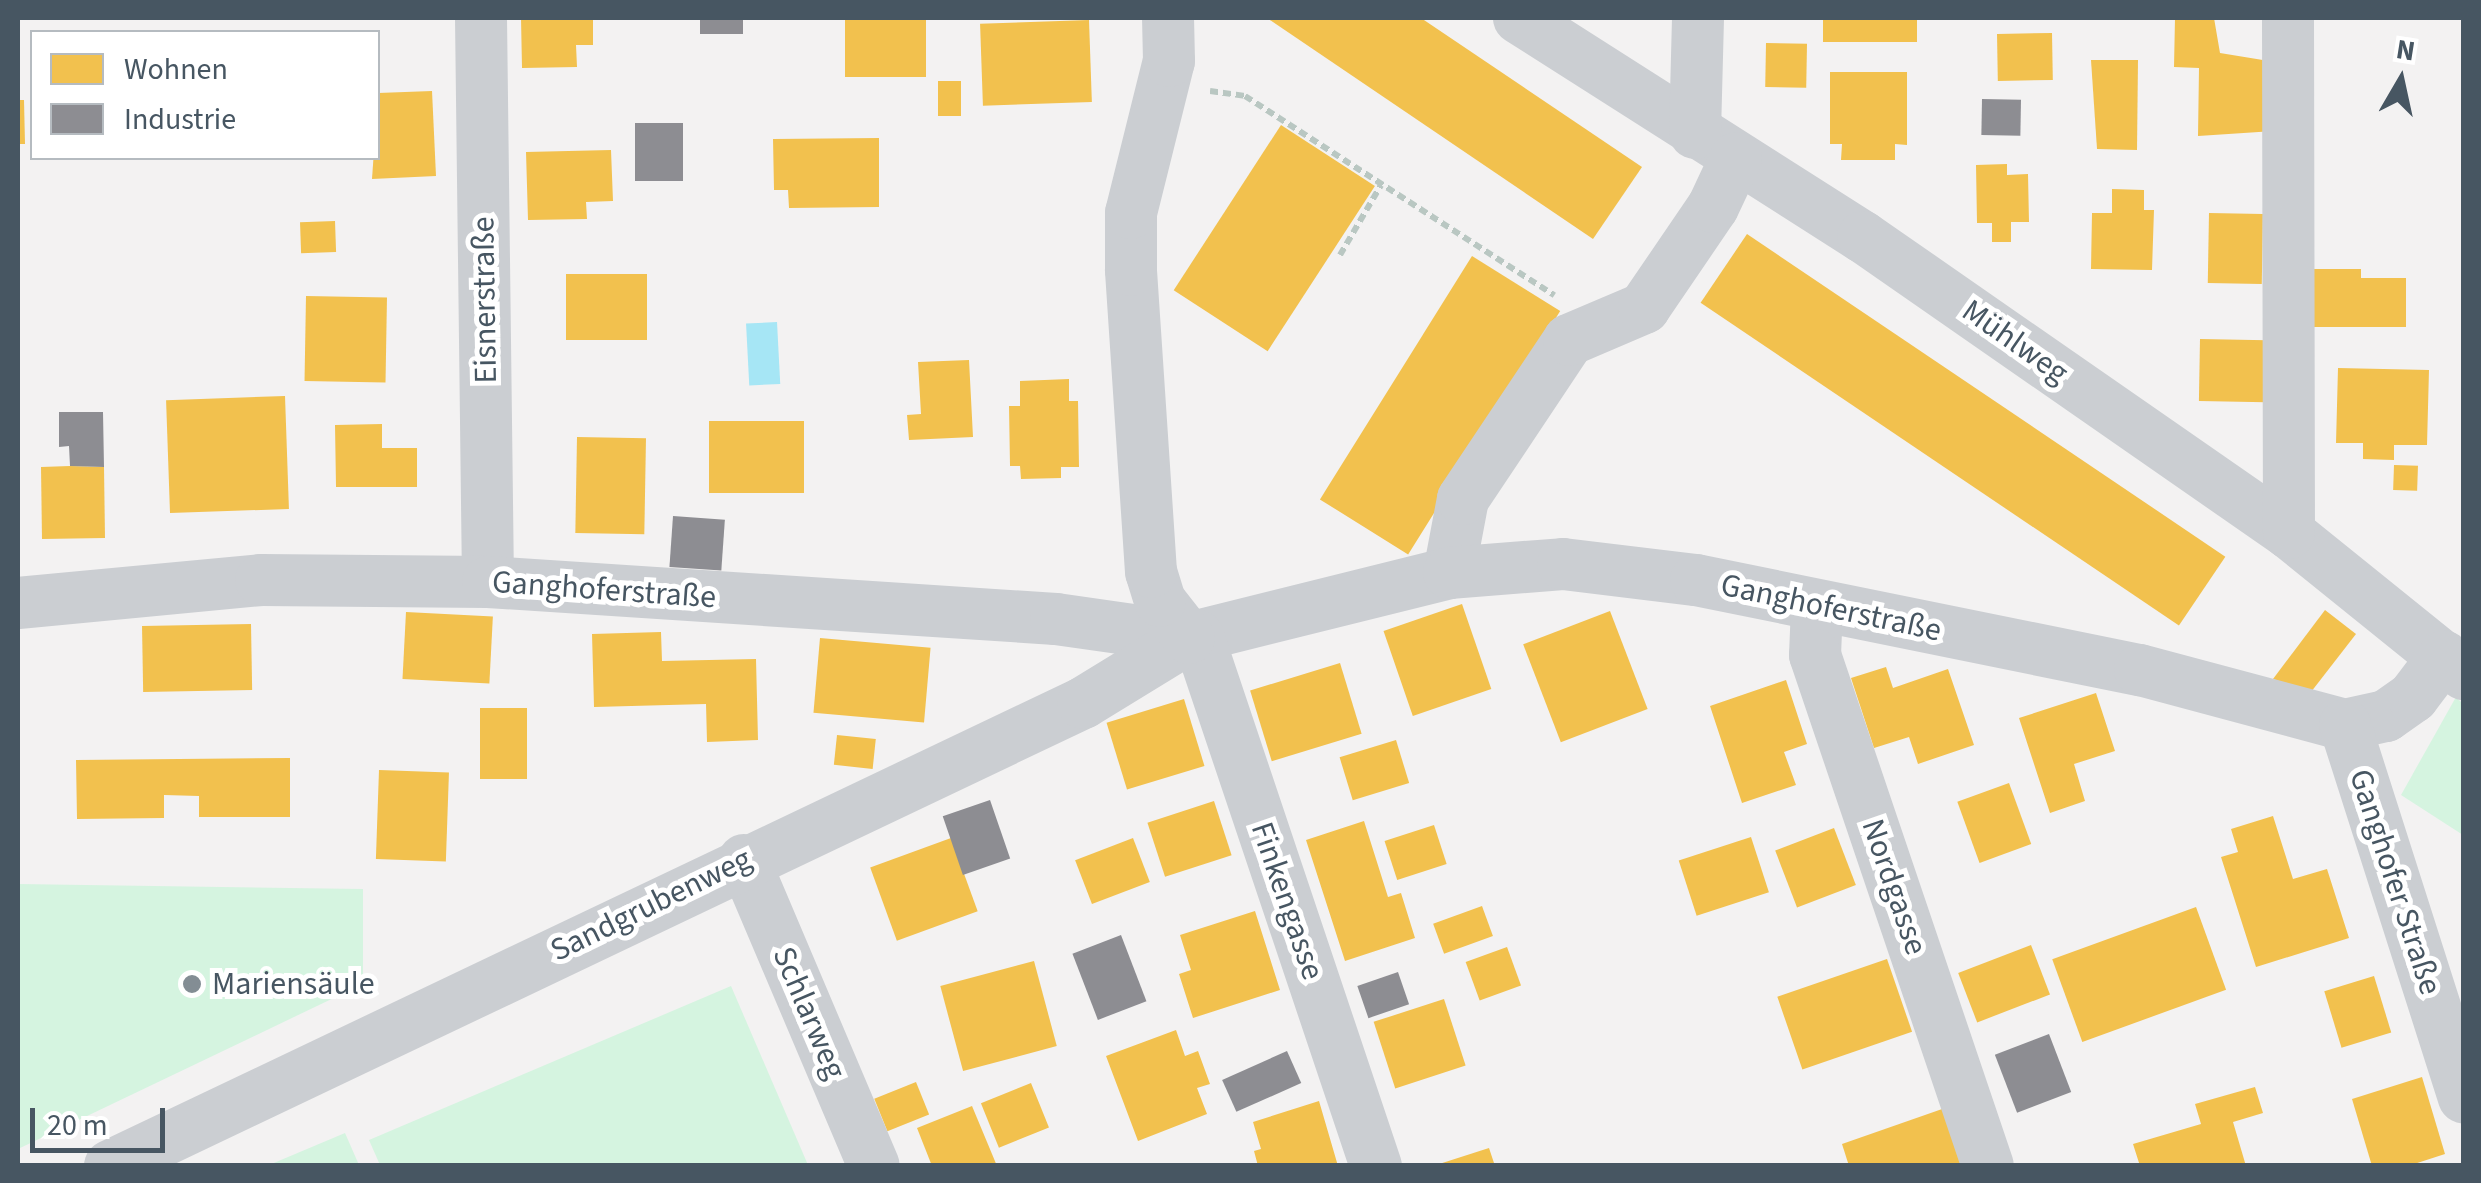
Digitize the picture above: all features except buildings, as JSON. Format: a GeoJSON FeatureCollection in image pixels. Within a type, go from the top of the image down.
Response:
{"type":"FeatureCollection","features":[{"type":"Feature","properties":{"kind":"street","name":"Eisnerstraße"},"geometry":{"type":"LineString","coordinates":[[481,18],[488,582]]}},
{"type":"Feature","properties":{"kind":"street"},"geometry":{"type":"LineString","coordinates":[[1168,18],[1164,86],[1131,213],[1131,270],[1151,572],[1160,601],[1194,637]]}},
{"type":"Feature","properties":{"kind":"street","name":"Mühlweg"},"geometry":{"type":"LineString","coordinates":[[1519,18],[1863,236],[2288,533],[2454,665]]}},
{"type":"Feature","properties":{"kind":"street"},"geometry":{"type":"LineString","coordinates":[[1448,573],[1464,500],[1569,340],[1644,308],[1712,206],[1716,146],[1698,18]]}},
{"type":"Feature","properties":{"kind":"street"},"geometry":{"type":"LineString","coordinates":[[2288,18],[2288,533]]}},
{"type":"Feature","properties":{"kind":"street","name":"Ganghoferstraße"},"geometry":{"type":"LineString","coordinates":[[18,603],[261,580],[488,582],[1056,619],[1194,637],[1448,573],[1509,564],[1582,566],[1817,606],[2140,670],[2345,725]]}},
{"type":"Feature","properties":{"kind":"street","name":"Nordgasse"},"geometry":{"type":"LineString","coordinates":[[1817,606],[1815,656],[1988,1166]]}},
{"type":"Feature","properties":{"kind":"street","name":"Sandgrubenweg"},"geometry":{"type":"LineString","coordinates":[[110,1166],[744,860],[1083,703],[1194,637]]}},
{"type":"Feature","properties":{"kind":"street","name":"Finkengasse"},"geometry":{"type":"LineString","coordinates":[[1194,637],[1376,1166]]}},
{"type":"Feature","properties":{"kind":"street"},"geometry":{"type":"LineString","coordinates":[[2345,725],[2386,716],[2454,665]]}},
{"type":"Feature","properties":{"kind":"street","name":"Ganghofer Straße"},"geometry":{"type":"LineString","coordinates":[[2345,725],[2464,1097]]}},
{"type":"Feature","properties":{"kind":"street","name":"Schlarweg"},"geometry":{"type":"LineString","coordinates":[[744,860],[874,1166]]}},
{"type":"Feature","properties":{"kind":"path"},"geometry":{"type":"LineString","coordinates":[[1164,86],[1245,96],[1597,328]]}},
{"type":"Feature","properties":{"kind":"path"},"geometry":{"type":"LineString","coordinates":[[1340,255],[1381,185]]}},
{"type":"Feature","properties":{"kind":"green space"},"geometry":{"type":"Polygon","coordinates":[[[2456,697],[2463,704],[2463,835],[2401,795],[2456,697]]]}},
{"type":"Feature","properties":{"kind":"green space"},"geometry":{"type":"Polygon","coordinates":[[[18,884],[363,889],[363,984],[18,1149],[18,884]]]}},
{"type":"Feature","properties":{"kind":"green space"},"geometry":{"type":"Polygon","coordinates":[[[731,986],[808,1165],[380,1165],[369,1140],[731,986]]]}},
{"type":"Feature","properties":{"kind":"green space"},"geometry":{"type":"Polygon","coordinates":[[[345,1133],[359,1165],[269,1165],[345,1133]]]}},
{"type":"Feature","properties":{"kind":"water"},"geometry":{"type":"Polygon","coordinates":[[[777,322],[780,384],[749,386],[746,324],[777,322]]]}},
{"type":"Feature","properties":{"kind":"place","name":"Mariensäule"},"geometry":{"type":"Point","coordinates":[192,984]}}]}
